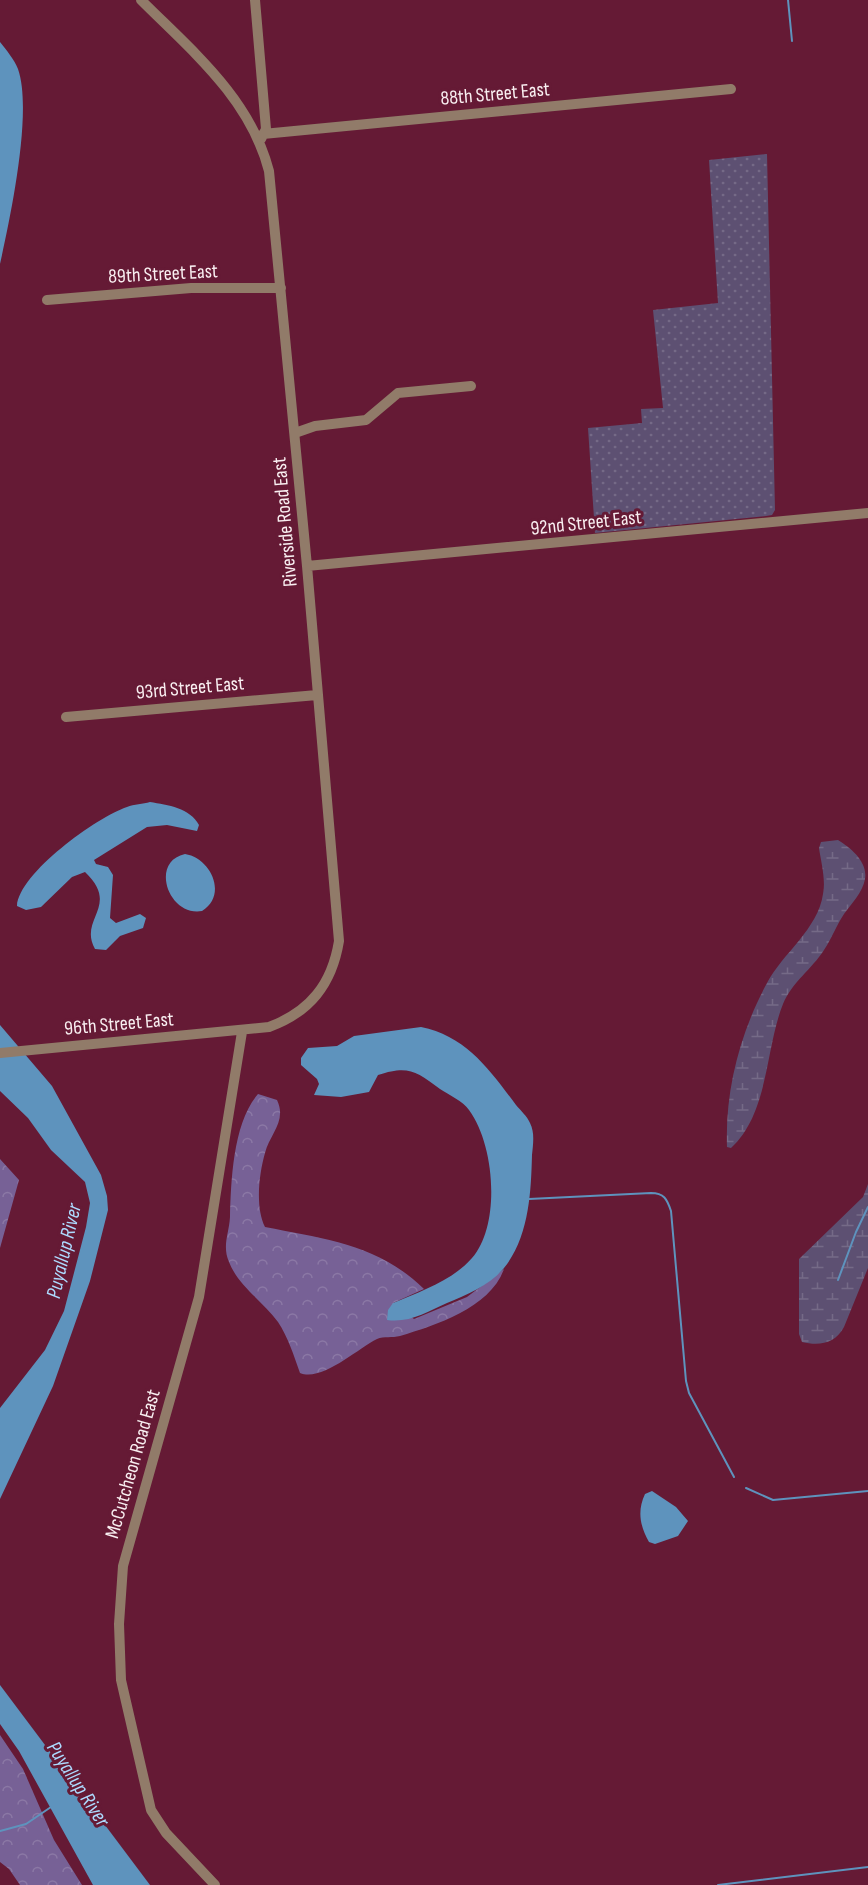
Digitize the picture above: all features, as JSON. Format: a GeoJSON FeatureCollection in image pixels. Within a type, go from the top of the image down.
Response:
{"type":"FeatureCollection","features":[{"type":"Feature","properties":{"kind":"street","name":"Riverside Road East"},"geometry":{"type":"LineString","coordinates":[[141,0],[219,79],[243,110],[261,137],[272,189],[339,926],[337,953],[328,980],[312,1002],[293,1018],[282,1023],[242,1032]]}},
{"type":"Feature","properties":{"kind":"street"},"geometry":{"type":"LineString","coordinates":[[255,0],[266,129],[261,137]]}},
{"type":"Feature","properties":{"kind":"street","name":"88th Street East"},"geometry":{"type":"LineString","coordinates":[[261,137],[731,89]]}},
{"type":"Feature","properties":{"kind":"street","name":"89th Street East"},"geometry":{"type":"LineString","coordinates":[[47,300],[191,288],[281,288]]}},
{"type":"Feature","properties":{"kind":"street"},"geometry":{"type":"LineString","coordinates":[[295,433],[315,426],[366,420],[398,393],[471,386]]}},
{"type":"Feature","properties":{"kind":"street","name":"92nd Street East"},"geometry":{"type":"LineString","coordinates":[[308,566],[868,513]]}},
{"type":"Feature","properties":{"kind":"street","name":"93rd Street East"},"geometry":{"type":"LineString","coordinates":[[66,717],[318,695]]}},
{"type":"Feature","properties":{"kind":"street","name":"96th Street East"},"geometry":{"type":"LineString","coordinates":[[0,1053],[242,1032]]}},
{"type":"Feature","properties":{"kind":"street","name":"McCutcheon Road East"},"geometry":{"type":"LineString","coordinates":[[215,1885],[166,1833],[152,1810],[121,1680],[119,1624],[123,1566],[199,1297],[242,1032]]}},
{"type":"Feature","properties":{"kind":"green space"},"geometry":{"type":"Polygon","coordinates":[[[767,154],[775,510],[772,515],[766,516],[595,533],[588,428],[642,423],[641,409],[663,408],[653,310],[718,303],[709,160],[767,154]]]}},
{"type":"Feature","properties":{"kind":"green space"},"geometry":{"type":"Polygon","coordinates":[[[838,840],[853,851],[861,861],[865,873],[864,884],[841,918],[824,950],[787,996],[777,1022],[753,1117],[731,1148],[727,1147],[732,1083],[749,1022],[767,983],[807,930],[820,907],[824,883],[819,848],[821,842],[838,840]]]}},
{"type":"Feature","properties":{"kind":"green space"},"geometry":{"type":"Polygon","coordinates":[[[258,1094],[277,1100],[280,1108],[279,1121],[267,1146],[261,1171],[259,1200],[265,1227],[330,1240],[388,1262],[424,1289],[393,1303],[414,1319],[467,1297],[504,1269],[497,1283],[474,1304],[445,1320],[400,1336],[377,1339],[329,1369],[309,1375],[300,1373],[282,1328],[233,1271],[226,1251],[238,1136],[243,1120],[258,1094]]]}},
{"type":"Feature","properties":{"kind":"green space"},"geometry":{"type":"Polygon","coordinates":[[[0,1159],[19,1180],[0,1248],[0,1159]]]}},
{"type":"Feature","properties":{"kind":"green space"},"geometry":{"type":"Polygon","coordinates":[[[868,1184],[868,1268],[844,1327],[836,1337],[826,1342],[814,1344],[802,1342],[799,1334],[799,1259],[863,1197],[868,1184]]]}},
{"type":"Feature","properties":{"kind":"green space"},"geometry":{"type":"Polygon","coordinates":[[[0,1735],[23,1769],[54,1840],[82,1885],[20,1885],[9,1869],[0,1862],[0,1735]]]}},
{"type":"Feature","properties":{"kind":"water"},"geometry":{"type":"Polygon","coordinates":[[[0,42],[18,69],[23,111],[18,166],[0,264],[0,42]]]}},
{"type":"Feature","properties":{"kind":"water"},"geometry":{"type":"Polygon","coordinates":[[[150,802],[184,811],[199,825],[197,831],[167,825],[147,827],[94,860],[96,864],[108,867],[113,875],[110,918],[116,923],[140,914],[146,918],[143,928],[120,936],[106,950],[95,949],[91,929],[100,903],[99,894],[95,884],[85,872],[72,877],[41,907],[26,910],[17,906],[21,893],[31,878],[62,848],[97,822],[114,813],[130,806],[150,802]]]}},
{"type":"Feature","properties":{"kind":"water"},"geometry":{"type":"Polygon","coordinates":[[[185,854],[202,862],[213,878],[214,896],[210,904],[202,911],[190,911],[180,906],[168,888],[166,877],[168,867],[174,859],[185,854]]]}},
{"type":"Feature","properties":{"kind":"water"},"geometry":{"type":"Polygon","coordinates":[[[0,1025],[52,1086],[101,1175],[108,1210],[90,1281],[53,1386],[0,1499],[0,1408],[45,1350],[64,1311],[90,1203],[85,1182],[51,1150],[28,1118],[0,1091],[0,1025]]]}},
{"type":"Feature","properties":{"kind":"water"},"geometry":{"type":"Polygon","coordinates":[[[421,1027],[451,1038],[476,1056],[527,1118],[532,1127],[533,1139],[529,1199],[519,1243],[504,1268],[492,1280],[470,1293],[418,1316],[403,1320],[387,1320],[388,1310],[393,1303],[435,1285],[455,1273],[472,1258],[481,1244],[491,1206],[489,1164],[485,1143],[469,1110],[460,1101],[418,1074],[397,1070],[378,1075],[369,1092],[341,1097],[314,1095],[319,1084],[317,1079],[301,1065],[301,1058],[308,1048],[337,1046],[354,1036],[421,1027]]]}},
{"type":"Feature","properties":{"kind":"water"},"geometry":{"type":"Polygon","coordinates":[[[652,1491],[676,1507],[688,1521],[678,1536],[655,1544],[649,1542],[643,1530],[641,1518],[641,1506],[645,1494],[652,1491]]]}},
{"type":"Feature","properties":{"kind":"water"},"geometry":{"type":"Polygon","coordinates":[[[0,1685],[150,1885],[93,1885],[19,1751],[0,1724],[0,1685]]]}},
{"type":"Feature","properties":{"kind":"waterway"},"geometry":{"type":"LineString","coordinates":[[788,0],[792,41]]}},
{"type":"Feature","properties":{"kind":"waterway"},"geometry":{"type":"LineString","coordinates":[[529,1199],[651,1193],[659,1194],[666,1200],[671,1211],[686,1381],[689,1393],[734,1477]]}},
{"type":"Feature","properties":{"kind":"waterway"},"geometry":{"type":"LineString","coordinates":[[838,1280],[868,1207]]}},
{"type":"Feature","properties":{"kind":"waterway"},"geometry":{"type":"LineString","coordinates":[[746,1488],[773,1500],[868,1491]]}},
{"type":"Feature","properties":{"kind":"waterway"},"geometry":{"type":"LineString","coordinates":[[0,1831],[26,1824],[51,1807]]}},
{"type":"Feature","properties":{"kind":"waterway"},"geometry":{"type":"LineString","coordinates":[[718,1885],[868,1867]]}},
{"type":"Feature","properties":{"kind":"water label","name":"Puyallup River"},"geometry":{"type":"Point","coordinates":[64,1251]}},
{"type":"Feature","properties":{"kind":"water label","name":"Puyallup River"},"geometry":{"type":"Point","coordinates":[78,1784]}}]}
